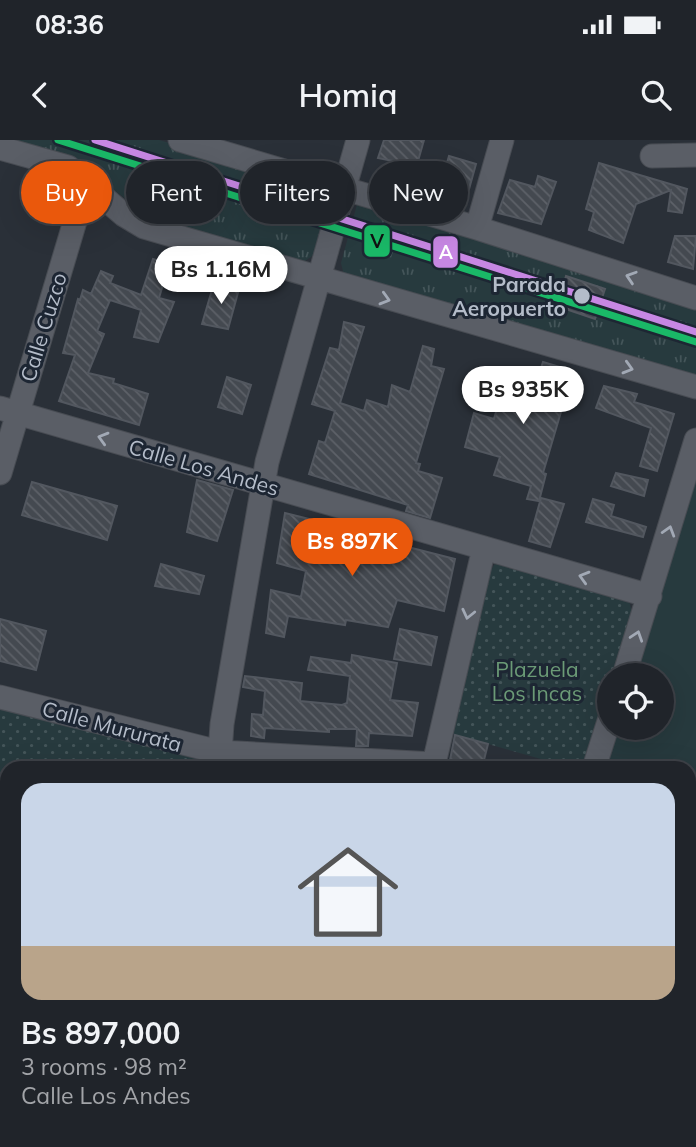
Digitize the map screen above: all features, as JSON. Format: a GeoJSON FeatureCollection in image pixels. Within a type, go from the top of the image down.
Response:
{"type":"FeatureCollection","features":[{"type":"Feature","properties":{"kind":"street"},"geometry":{"type":"LineString","coordinates":[[180,140],[252,161]]}},
{"type":"Feature","properties":{"kind":"street"},"geometry":{"type":"LineString","coordinates":[[352,161],[358,140]]}},
{"type":"Feature","properties":{"kind":"street"},"geometry":{"type":"LineString","coordinates":[[478,228],[502,140]]}},
{"type":"Feature","properties":{"kind":"street"},"geometry":{"type":"LineString","coordinates":[[0,148],[47,161]]}},
{"type":"Feature","properties":{"kind":"street"},"geometry":{"type":"LineString","coordinates":[[652,156],[696,155]]}},
{"type":"Feature","properties":{"kind":"street"},"geometry":{"type":"LineString","coordinates":[[355,191],[696,298]]}},
{"type":"Feature","properties":{"kind":"street"},"geometry":{"type":"LineString","coordinates":[[112,204],[144,227],[696,387]]}},
{"type":"Feature","properties":{"kind":"street","name":"Calle Cuzco"},"geometry":{"type":"LineString","coordinates":[[0,473],[9,411],[72,224]]}},
{"type":"Feature","properties":{"kind":"street"},"geometry":{"type":"LineString","coordinates":[[219,760],[263,484],[335,224]]}},
{"type":"Feature","properties":{"kind":"street","name":"Calle Los Andes"},"geometry":{"type":"LineString","coordinates":[[9,411],[650,596]]}},
{"type":"Feature","properties":{"kind":"street"},"geometry":{"type":"LineString","coordinates":[[628,663],[696,440]]}},
{"type":"Feature","properties":{"kind":"street"},"geometry":{"type":"LineString","coordinates":[[434,761],[484,548]]}},
{"type":"Feature","properties":{"kind":"street","name":"Calle Mururata"},"geometry":{"type":"LineString","coordinates":[[0,697],[219,760],[255,761]]}},
{"type":"Feature","properties":{"kind":"street"},"geometry":{"type":"LineString","coordinates":[[596,761],[603,740]]}},
{"type":"Feature","properties":{"kind":"green space"},"geometry":{"type":"Polygon","coordinates":[[[14,140],[159,140],[240,164],[240,224],[323,224],[315,254],[305,261],[168,224],[226,224],[226,161],[126,161],[126,199],[112,188],[112,161],[78,160],[14,140]]]}},
{"type":"Feature","properties":{"kind":"green space"},"geometry":{"type":"Polygon","coordinates":[[[358,201],[369,204],[369,224],[432,224],[696,306],[696,377],[344,275],[341,263],[352,224],[355,224],[358,201]]]}},
{"type":"Feature","properties":{"kind":"green space"},"geometry":{"type":"Polygon","coordinates":[[[696,475],[696,761],[607,761],[613,740],[674,740],[674,663],[638,663],[696,475]]]}},
{"type":"Feature","properties":{"kind":"green space","name":"Plazuela Los Incas"},"geometry":{"type":"Polygon","coordinates":[[[503,561],[629,600],[632,614],[618,663],[597,663],[597,734],[589,761],[548,761],[449,733],[489,574],[494,565],[503,561]]]}},
{"type":"Feature","properties":{"kind":"green space"},"geometry":{"type":"Polygon","coordinates":[[[0,705],[198,756],[200,761],[0,761],[0,705]]]}},
{"type":"Feature","properties":{"kind":"building"},"geometry":{"type":"Polygon","coordinates":[[[384,140],[424,140],[418,161],[378,158],[384,140]]]}},
{"type":"Feature","properties":{"kind":"building"},"geometry":{"type":"Polygon","coordinates":[[[449,156],[466,161],[448,161],[449,156]]]}},
{"type":"Feature","properties":{"kind":"building"},"geometry":{"type":"Polygon","coordinates":[[[468,162],[476,164],[468,193],[468,162]]]}},
{"type":"Feature","properties":{"kind":"building"},"geometry":{"type":"Polygon","coordinates":[[[599,163],[687,189],[682,213],[668,211],[671,190],[636,204],[623,243],[589,230],[594,212],[586,209],[599,163]]]}},
{"type":"Feature","properties":{"kind":"building"},"geometry":{"type":"Polygon","coordinates":[[[538,176],[556,182],[541,224],[498,213],[510,180],[535,187],[538,176]]]}},
{"type":"Feature","properties":{"kind":"building"},"geometry":{"type":"Polygon","coordinates":[[[675,236],[696,236],[693,269],[668,262],[675,236]]]}},
{"type":"Feature","properties":{"kind":"building"},"geometry":{"type":"Polygon","coordinates":[[[153,259],[169,264],[159,298],[174,302],[158,342],[134,337],[141,310],[110,300],[97,331],[104,334],[88,373],[114,379],[113,383],[148,394],[139,425],[59,401],[75,355],[63,353],[83,290],[91,294],[101,271],[113,276],[110,283],[141,295],[153,259]]]}},
{"type":"Feature","properties":{"kind":"building"},"geometry":{"type":"Polygon","coordinates":[[[566,276],[605,289],[595,319],[557,306],[566,276]]]}},
{"type":"Feature","properties":{"kind":"building"},"geometry":{"type":"Polygon","coordinates":[[[214,283],[239,289],[228,329],[202,324],[214,283]]]}},
{"type":"Feature","properties":{"kind":"building"},"geometry":{"type":"Polygon","coordinates":[[[344,322],[364,327],[340,403],[364,411],[367,400],[388,407],[392,385],[410,392],[423,346],[434,349],[431,366],[444,369],[416,463],[420,464],[418,471],[442,478],[430,518],[406,511],[408,505],[309,474],[319,441],[325,443],[335,411],[312,404],[330,348],[339,350],[344,322]]]}},
{"type":"Feature","properties":{"kind":"building"},"geometry":{"type":"Polygon","coordinates":[[[543,362],[573,371],[543,473],[546,474],[539,501],[527,499],[531,486],[494,475],[500,457],[465,447],[474,413],[494,419],[508,369],[537,380],[543,362]]]}},
{"type":"Feature","properties":{"kind":"building"},"geometry":{"type":"Polygon","coordinates":[[[227,377],[251,385],[242,414],[218,407],[227,377]]]}},
{"type":"Feature","properties":{"kind":"building"},"geometry":{"type":"Polygon","coordinates":[[[604,386],[637,394],[634,402],[674,414],[657,471],[640,466],[651,428],[596,408],[604,386]]]}},
{"type":"Feature","properties":{"kind":"building"},"geometry":{"type":"Polygon","coordinates":[[[616,473],[648,480],[644,496],[611,486],[616,473]]]}},
{"type":"Feature","properties":{"kind":"building"},"geometry":{"type":"Polygon","coordinates":[[[197,480],[233,490],[217,541],[187,532],[197,480]]]}},
{"type":"Feature","properties":{"kind":"building"},"geometry":{"type":"Polygon","coordinates":[[[32,482],[117,506],[107,540],[22,515],[32,482]]]}},
{"type":"Feature","properties":{"kind":"building"},"geometry":{"type":"Polygon","coordinates":[[[541,498],[564,504],[550,547],[529,541],[541,498]]]}},
{"type":"Feature","properties":{"kind":"building"},"geometry":{"type":"Polygon","coordinates":[[[593,499],[614,505],[611,516],[646,527],[643,537],[586,522],[593,499]]]}},
{"type":"Feature","properties":{"kind":"building"},"geometry":{"type":"Polygon","coordinates":[[[285,513],[365,533],[357,554],[390,564],[396,544],[455,559],[444,611],[397,600],[388,627],[346,620],[345,625],[288,616],[284,637],[266,633],[271,590],[301,597],[306,571],[277,563],[285,513]]]}},
{"type":"Feature","properties":{"kind":"building"},"geometry":{"type":"Polygon","coordinates":[[[161,564],[204,576],[199,594],[155,586],[161,564]]]}},
{"type":"Feature","properties":{"kind":"building"},"geometry":{"type":"Polygon","coordinates":[[[0,619],[46,631],[36,670],[0,661],[0,619]]]}},
{"type":"Feature","properties":{"kind":"building"},"geometry":{"type":"Polygon","coordinates":[[[400,629],[437,637],[431,665],[394,659],[400,629]]]}},
{"type":"Feature","properties":{"kind":"building"},"geometry":{"type":"Polygon","coordinates":[[[352,655],[397,663],[390,700],[418,703],[412,736],[369,733],[368,746],[356,746],[357,729],[329,729],[329,732],[265,728],[264,738],[251,736],[252,714],[263,715],[265,691],[243,687],[245,676],[302,683],[300,701],[342,705],[347,703],[350,676],[308,670],[311,657],[351,663],[352,655]]]}},
{"type":"Feature","properties":{"kind":"building"},"geometry":{"type":"Polygon","coordinates":[[[455,735],[488,744],[484,761],[450,760],[455,735]]]}},
{"type":"Feature","properties":{"kind":"transit line","name":"V"},"geometry":{"type":"LineString","coordinates":[[58,140],[696,342]]}},
{"type":"Feature","properties":{"kind":"transit line","name":"A"},"geometry":{"type":"LineString","coordinates":[[95,140],[696,332]]}},
{"type":"Feature","properties":{"kind":"place","name":"Parada Aeropuerto"},"geometry":{"type":"Point","coordinates":[582,296]}}]}
